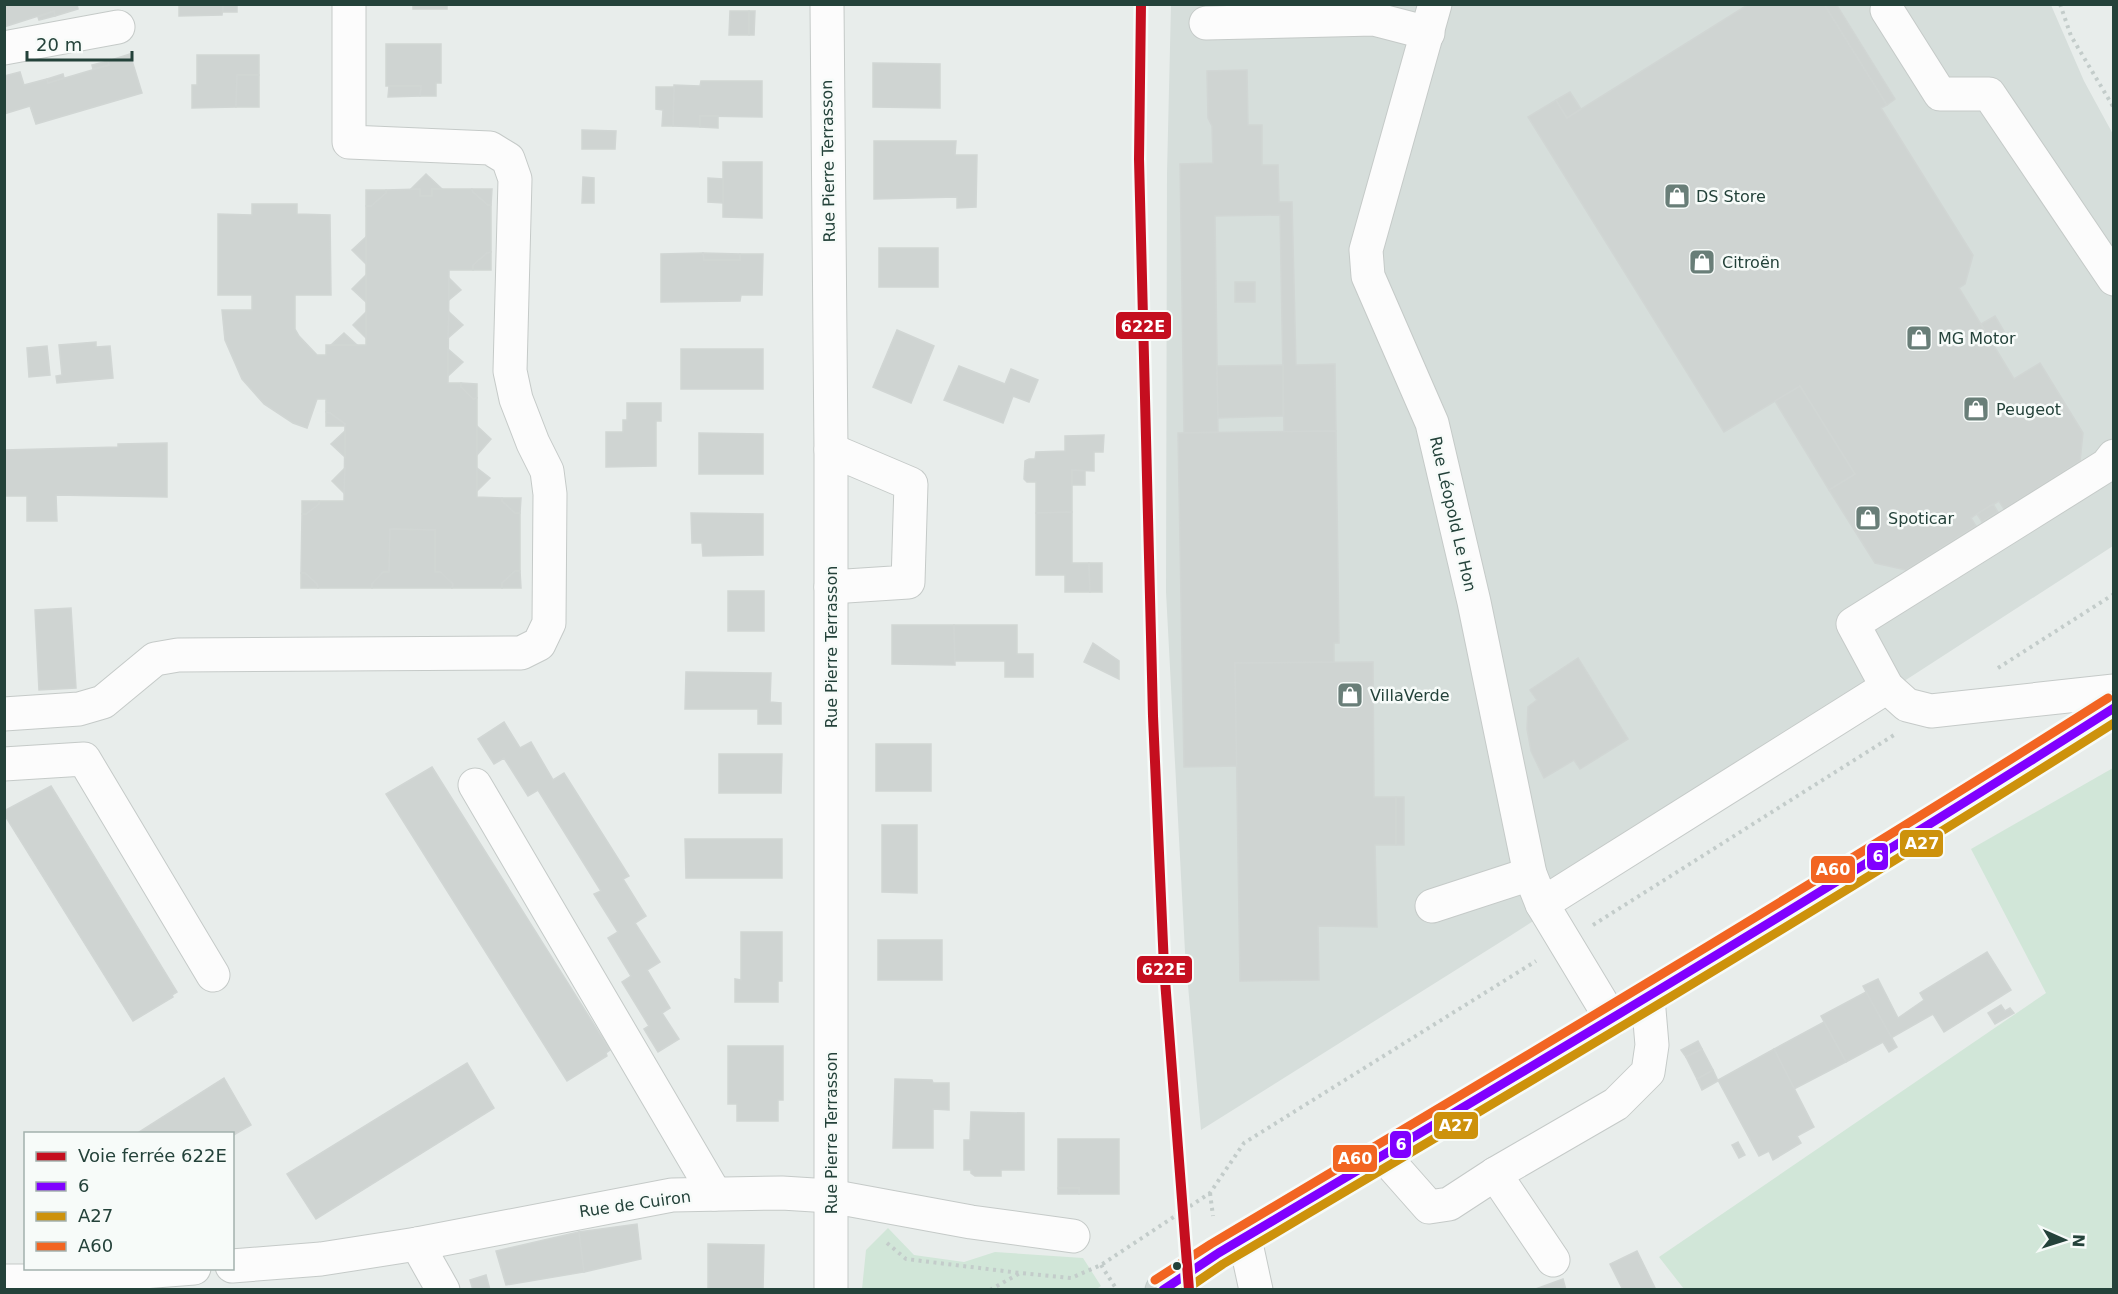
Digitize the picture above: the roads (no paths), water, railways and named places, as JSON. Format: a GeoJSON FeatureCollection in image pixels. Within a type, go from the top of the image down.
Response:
{"type":"FeatureCollection","features":[{"type":"Feature","properties":{"kind":"main road"},"geometry":{"type":"LineString","coordinates":[[1162,1290],[1217,1254],[1648,998],[1951,812],[2114,708]]}},
{"type":"Feature","properties":{"kind":"street"},"geometry":{"type":"LineString","coordinates":[[4,714],[79,709],[103,702],[155,659],[178,655],[521,653],[539,644],[549,623],[550,494],[547,471],[516,399],[510,371],[515,179],[508,159],[490,148],[349,142],[349,4]]}},
{"type":"Feature","properties":{"kind":"street","name":"Rue Pierre Terrasson"},"geometry":{"type":"LineString","coordinates":[[827,4],[831,450],[831,1290]]}},
{"type":"Feature","properties":{"kind":"street"},"geometry":{"type":"LineString","coordinates":[[1887,10],[1940,94],[1989,94],[2111,267]]}},
{"type":"Feature","properties":{"kind":"street"},"geometry":{"type":"LineString","coordinates":[[1206,23],[1431,19]]}},
{"type":"Feature","properties":{"kind":"street","name":"Rue Léopold Le Hon"},"geometry":{"type":"LineString","coordinates":[[1431,19],[1366,250],[1368,276],[1432,423],[1474,603],[1530,874],[1542,904],[1612,1020]]}},
{"type":"Feature","properties":{"kind":"street"},"geometry":{"type":"LineString","coordinates":[[4,48],[118,27]]}},
{"type":"Feature","properties":{"kind":"street"},"geometry":{"type":"LineString","coordinates":[[831,450],[911,484],[908,582],[831,587]]}},
{"type":"Feature","properties":{"kind":"street"},"geometry":{"type":"LineString","coordinates":[[2114,456],[2107,465],[1853,624],[1887,687],[1907,705],[1931,711],[2114,691]]}},
{"type":"Feature","properties":{"kind":"street"},"geometry":{"type":"LineString","coordinates":[[1542,904],[1887,687]]}},
{"type":"Feature","properties":{"kind":"street"},"geometry":{"type":"LineString","coordinates":[[4,764],[84,759],[213,975]]}},
{"type":"Feature","properties":{"kind":"street"},"geometry":{"type":"LineString","coordinates":[[475,785],[715,1194]]}},
{"type":"Feature","properties":{"kind":"street"},"geometry":{"type":"LineString","coordinates":[[1432,906],[1530,874]]}},
{"type":"Feature","properties":{"kind":"street"},"geometry":{"type":"LineString","coordinates":[[1383,1155],[1429,1207],[1449,1203],[1616,1104],[1648,1072],[1652,1045],[1648,998]]}},
{"type":"Feature","properties":{"kind":"street"},"geometry":{"type":"LineString","coordinates":[[1495,1174],[1553,1260]]}},
{"type":"Feature","properties":{"kind":"street","name":"Rue de Cuiron"},"geometry":{"type":"LineString","coordinates":[[234,1266],[321,1259],[417,1244],[672,1195],[782,1193],[830,1196],[971,1222],[1073,1236]]}},
{"type":"Feature","properties":{"kind":"street"},"geometry":{"type":"LineString","coordinates":[[1245,1239],[1256,1290]]}},
{"type":"Feature","properties":{"kind":"street"},"geometry":{"type":"LineString","coordinates":[[417,1244],[443,1290]]}},
{"type":"Feature","properties":{"kind":"street"},"geometry":{"type":"LineString","coordinates":[[4,1281],[180,1270]]}},
{"type":"Feature","properties":{"kind":"rail line","name":"622E"},"geometry":{"type":"LineString","coordinates":[[1141,4],[1139,159],[1153,716],[1164,967],[1189,1290]]}},
{"type":"Feature","properties":{"kind":"place","name":"DS Store"},"geometry":{"type":"Point","coordinates":[1677,196]}},
{"type":"Feature","properties":{"kind":"place","name":"Citroën"},"geometry":{"type":"Point","coordinates":[1702,262]}},
{"type":"Feature","properties":{"kind":"place","name":"MG Motor"},"geometry":{"type":"Point","coordinates":[1919,338]}},
{"type":"Feature","properties":{"kind":"place","name":"Peugeot"},"geometry":{"type":"Point","coordinates":[1976,409]}},
{"type":"Feature","properties":{"kind":"place","name":"Spoticar"},"geometry":{"type":"Point","coordinates":[1868,518]}},
{"type":"Feature","properties":{"kind":"place","name":"VillaVerde"},"geometry":{"type":"Point","coordinates":[1350,695]}}]}
